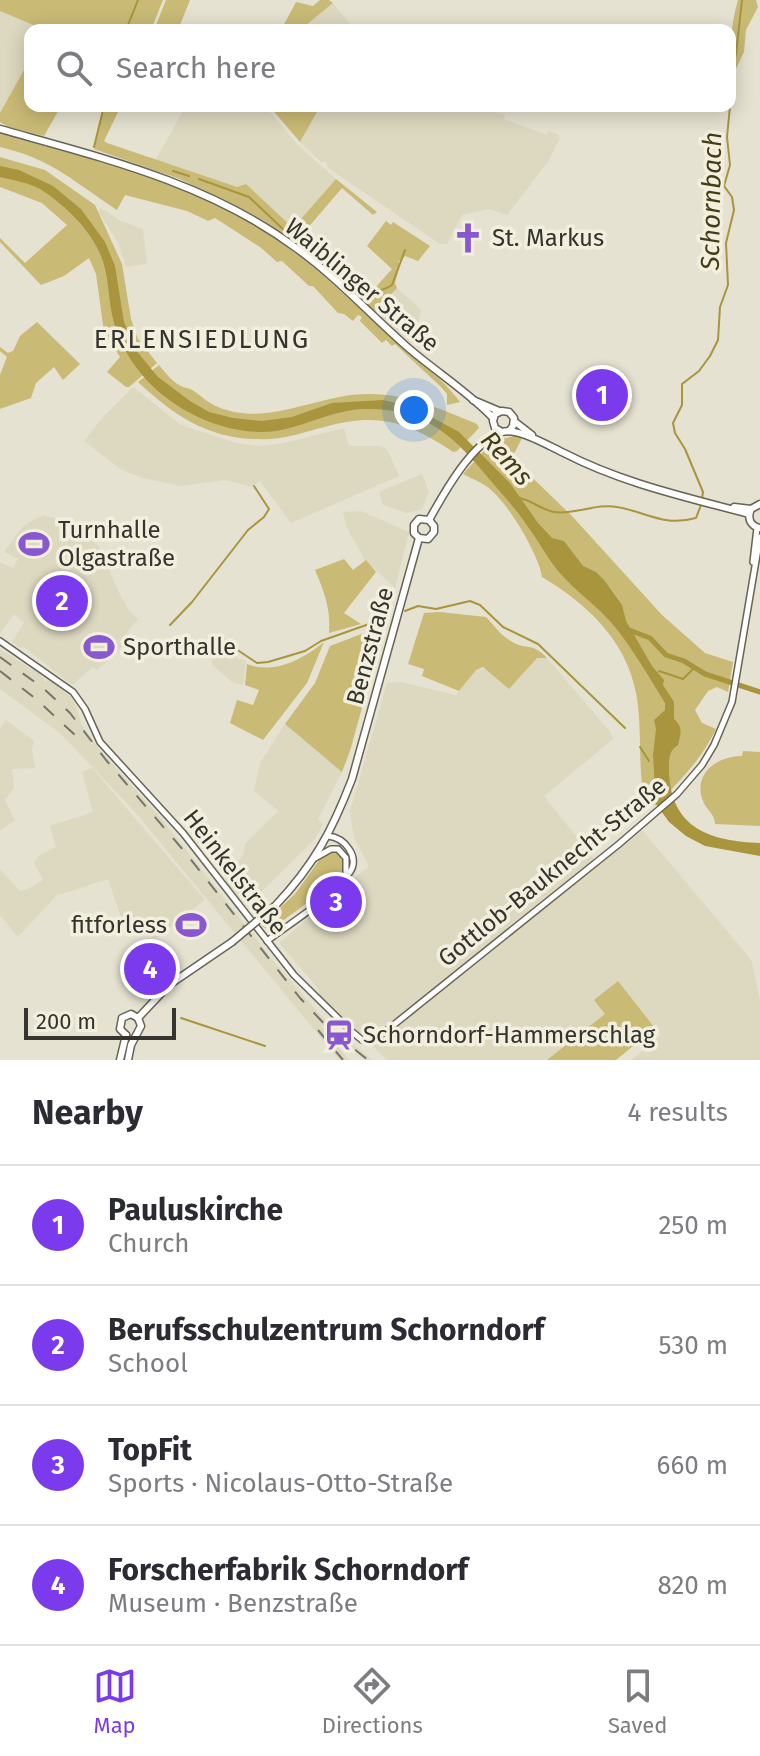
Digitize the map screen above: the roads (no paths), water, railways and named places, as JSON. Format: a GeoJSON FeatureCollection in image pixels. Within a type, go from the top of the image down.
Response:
{"type":"FeatureCollection","features":[{"type":"Feature","properties":{"kind":"main road","name":"Waiblinger Straße"},"geometry":{"type":"LineString","coordinates":[[0,129],[135,168],[190,188],[272,231],[298,249],[405,345],[470,398],[493,422],[505,431],[541,442]]}},
{"type":"Feature","properties":{"kind":"main road","name":"Waiblinger Straße"},"geometry":{"type":"LineString","coordinates":[[470,398],[499,411],[509,412],[514,421],[541,442]]}},
{"type":"Feature","properties":{"kind":"main road","name":"Benzstraße"},"geometry":{"type":"LineString","coordinates":[[487,440],[499,411]]}},
{"type":"Feature","properties":{"kind":"main road"},"geometry":{"type":"LineString","coordinates":[[505,431],[514,421]]}},
{"type":"Feature","properties":{"kind":"main road","name":"Benzstraße"},"geometry":{"type":"LineString","coordinates":[[429,520],[465,464],[487,440],[505,431]]}},
{"type":"Feature","properties":{"kind":"main road"},"geometry":{"type":"LineString","coordinates":[[541,442],[596,469],[698,501],[750,512]]}},
{"type":"Feature","properties":{"kind":"main road"},"geometry":{"type":"LineString","coordinates":[[750,512],[760,504]]}},
{"type":"Feature","properties":{"kind":"main road"},"geometry":{"type":"LineString","coordinates":[[750,512],[752,524],[758,528]]}},
{"type":"Feature","properties":{"kind":"main road","name":"Benzstraße"},"geometry":{"type":"LineString","coordinates":[[419,519],[429,520],[434,532],[428,539],[419,538],[414,533],[414,525],[419,519]]}},
{"type":"Feature","properties":{"kind":"main road","name":"Benzstraße"},"geometry":{"type":"LineString","coordinates":[[138,1018],[169,985],[249,929],[275,906],[315,858],[328,836],[356,764],[419,538]]}},
{"type":"Feature","properties":{"kind":"main road","name":"Benzstraße"},"geometry":{"type":"LineString","coordinates":[[304,872],[356,764]]}},
{"type":"Feature","properties":{"kind":"main road"},"geometry":{"type":"LineString","coordinates":[[126,1035],[120,1029],[122,1018],[131,1014],[138,1018],[141,1026],[128,1060]]}},
{"type":"Feature","properties":{"kind":"main road"},"geometry":{"type":"LineString","coordinates":[[126,1035],[136,1034]]}},
{"type":"Feature","properties":{"kind":"main road"},"geometry":{"type":"LineString","coordinates":[[120,1060],[126,1035]]}},
{"type":"Feature","properties":{"kind":"street","name":"Gottlob-Bauknecht-Straße"},"geometry":{"type":"LineString","coordinates":[[754,570],[758,528]]}},
{"type":"Feature","properties":{"kind":"street","name":"Gottlob-Bauknecht-Straße"},"geometry":{"type":"LineString","coordinates":[[373,1041],[653,815],[677,794],[702,765],[714,745],[733,695],[760,537]]}},
{"type":"Feature","properties":{"kind":"street","name":"Heinkelstraße"},"geometry":{"type":"LineString","coordinates":[[0,641],[68,688],[85,709],[100,742],[183,833],[294,975],[362,1040],[373,1041]]}},
{"type":"Feature","properties":{"kind":"street"},"geometry":{"type":"LineString","coordinates":[[328,836],[346,858],[348,868],[345,879]]}},
{"type":"Feature","properties":{"kind":"street"},"geometry":{"type":"LineString","coordinates":[[267,941],[345,879],[352,870],[352,854],[342,841],[328,836]]}},
{"type":"Feature","properties":{"kind":"street"},"geometry":{"type":"LineString","coordinates":[[315,858],[331,849],[338,849]]}},
{"type":"Feature","properties":{"kind":"waterway"},"geometry":{"type":"LineString","coordinates":[[128,24],[138,0]]}},
{"type":"Feature","properties":{"kind":"waterway","name":"Schornbach"},"geometry":{"type":"LineString","coordinates":[[736,54],[742,0]]}},
{"type":"Feature","properties":{"kind":"waterway"},"geometry":{"type":"LineString","coordinates":[[94,147],[103,112]]}},
{"type":"Feature","properties":{"kind":"waterway","name":"Schornbach"},"geometry":{"type":"LineString","coordinates":[[702,499],[703,492],[673,423],[682,405],[682,384],[699,371],[718,340],[720,307],[728,285],[726,243],[734,210],[732,197],[724,186],[730,165],[727,137],[729,112]]}},
{"type":"Feature","properties":{"kind":"waterway"},"geometry":{"type":"LineString","coordinates":[[173,171],[189,176]]}},
{"type":"Feature","properties":{"kind":"waterway"},"geometry":{"type":"LineString","coordinates":[[199,179],[249,197],[286,232],[299,240]]}},
{"type":"Feature","properties":{"kind":"waterway"},"geometry":{"type":"LineString","coordinates":[[309,246],[348,280],[368,291],[379,291],[392,285],[405,250]]}},
{"type":"Feature","properties":{"kind":"waterway"},"geometry":{"type":"LineString","coordinates":[[170,625],[269,509],[254,486]]}},
{"type":"Feature","properties":{"kind":"waterway","name":"Schornbach"},"geometry":{"type":"LineString","coordinates":[[519,498],[554,512],[609,506],[674,521],[696,518],[701,505]]}},
{"type":"Feature","properties":{"kind":"waterway"},"geometry":{"type":"LineString","coordinates":[[405,611],[418,606],[436,609],[470,601],[480,605],[503,627],[538,644],[625,728]]}},
{"type":"Feature","properties":{"kind":"waterway"},"geometry":{"type":"LineString","coordinates":[[236,649],[257,663],[268,662],[305,651],[321,641],[386,618]]}},
{"type":"Feature","properties":{"kind":"waterway"},"geometry":{"type":"LineString","coordinates":[[629,630],[650,638],[666,655],[684,661],[705,674],[760,692]]}},
{"type":"Feature","properties":{"kind":"waterway"},"geometry":{"type":"LineString","coordinates":[[174,638],[198,645]]}},
{"type":"Feature","properties":{"kind":"waterway"},"geometry":{"type":"LineString","coordinates":[[659,671],[683,679],[695,667]]}},
{"type":"Feature","properties":{"kind":"waterway"},"geometry":{"type":"LineString","coordinates":[[640,747],[649,761]]}},
{"type":"Feature","properties":{"kind":"waterway"},"geometry":{"type":"LineString","coordinates":[[181,1018],[265,1046]]}},
{"type":"Feature","properties":{"kind":"railway"},"geometry":{"type":"LineString","coordinates":[[0,657],[43,688],[70,713],[300,998],[330,1030],[368,1060]]}},
{"type":"Feature","properties":{"kind":"railway"},"geometry":{"type":"LineString","coordinates":[[0,671],[76,736]]}},
{"type":"Feature","properties":{"kind":"railway"},"geometry":{"type":"LineString","coordinates":[[318,1030],[343,1060]]}},
{"type":"Feature","properties":{"kind":"place","name":"St. Markus"},"geometry":{"type":"Point","coordinates":[468,238]}},
{"type":"Feature","properties":{"kind":"place","name":"Pauluskirche"},"geometry":{"type":"Point","coordinates":[602,395]}},
{"type":"Feature","properties":{"kind":"place","name":"Turnhalle Olgastraße"},"geometry":{"type":"Point","coordinates":[34,544]}},
{"type":"Feature","properties":{"kind":"place","name":"Berufsschulzentrum Schorndorf"},"geometry":{"type":"Point","coordinates":[62,601]}},
{"type":"Feature","properties":{"kind":"place","name":"Sporthalle"},"geometry":{"type":"Point","coordinates":[99,647]}},
{"type":"Feature","properties":{"kind":"place","name":"TopFit"},"geometry":{"type":"Point","coordinates":[336,902]}},
{"type":"Feature","properties":{"kind":"place","name":"fitforless"},"geometry":{"type":"Point","coordinates":[191,925]}},
{"type":"Feature","properties":{"kind":"place","name":"Forscherfabrik Schorndorf"},"geometry":{"type":"Point","coordinates":[150,969]}},
{"type":"Feature","properties":{"kind":"place","name":"Schorndorf-Hammerschlag"},"geometry":{"type":"Point","coordinates":[339,1035]}},
{"type":"Feature","properties":{"kind":"district","name":"ERLENSIEDLUNG"},"geometry":{"type":"Point","coordinates":[202,339]}},
{"type":"Feature","properties":{"kind":"water label","name":"Rems"},"geometry":{"type":"Point","coordinates":[507,458]}}]}
